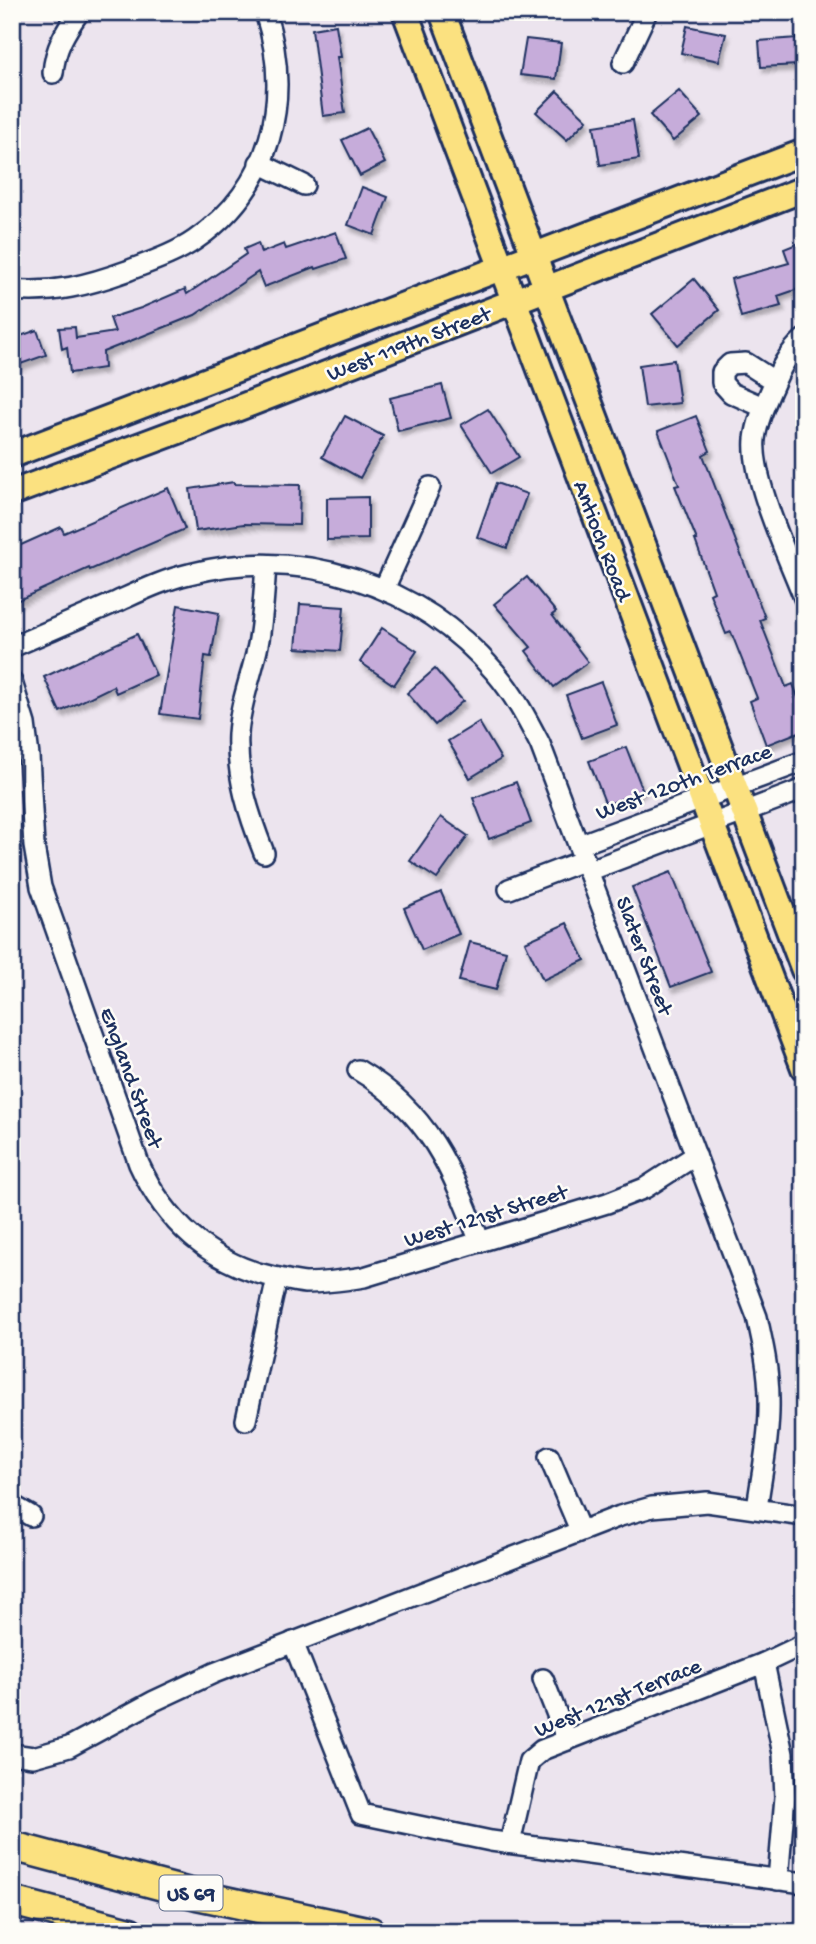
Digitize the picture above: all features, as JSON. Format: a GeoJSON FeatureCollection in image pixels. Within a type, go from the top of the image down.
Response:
{"type":"FeatureCollection","features":[{"type":"Feature","properties":{"kind":"highway","name":"US 69"},"geometry":{"type":"LineString","coordinates":[[12,1846],[198,1895],[371,1932]]}},
{"type":"Feature","properties":{"kind":"highway"},"geometry":{"type":"LineString","coordinates":[[12,1901],[130,1932]]}},
{"type":"Feature","properties":{"kind":"main road","name":"Antioch Road"},"geometry":{"type":"LineString","coordinates":[[405,12],[804,1068]]}},
{"type":"Feature","properties":{"kind":"main road","name":"Antioch Road"},"geometry":{"type":"LineString","coordinates":[[442,12],[804,970]]}},
{"type":"Feature","properties":{"kind":"main road","name":"West 119th Street"},"geometry":{"type":"LineString","coordinates":[[12,455],[804,152]]}},
{"type":"Feature","properties":{"kind":"main road","name":"West 119th Street"},"geometry":{"type":"LineString","coordinates":[[12,493],[804,189]]}},
{"type":"Feature","properties":{"kind":"street"},"geometry":{"type":"LineString","coordinates":[[53,73],[54,55],[63,35],[79,12]]}},
{"type":"Feature","properties":{"kind":"street"},"geometry":{"type":"LineString","coordinates":[[12,290],[67,290],[96,283],[176,252],[219,220],[246,191],[272,132],[279,86],[276,52],[265,12]]}},
{"type":"Feature","properties":{"kind":"street"},"geometry":{"type":"LineString","coordinates":[[623,62],[647,12]]}},
{"type":"Feature","properties":{"kind":"street"},"geometry":{"type":"LineString","coordinates":[[259,163],[304,185]]}},
{"type":"Feature","properties":{"kind":"street"},"geometry":{"type":"LineString","coordinates":[[804,339],[783,361],[763,407],[755,439],[757,467],[804,598]]}},
{"type":"Feature","properties":{"kind":"street"},"geometry":{"type":"LineString","coordinates":[[763,407],[731,393],[722,383],[722,372],[730,364],[746,363],[774,381]]}},
{"type":"Feature","properties":{"kind":"street"},"geometry":{"type":"LineString","coordinates":[[384,589],[430,487]]}},
{"type":"Feature","properties":{"kind":"street"},"geometry":{"type":"LineString","coordinates":[[264,853],[244,794],[239,769],[238,734],[240,714],[259,634],[266,565]]}},
{"type":"Feature","properties":{"kind":"street","name":"Slater Street"},"geometry":{"type":"LineString","coordinates":[[12,647],[152,586],[187,574],[221,567],[300,565],[343,573],[399,596],[444,623],[477,651],[504,683],[540,744],[752,1304],[766,1357],[769,1398],[757,1508]]}},
{"type":"Feature","properties":{"kind":"street","name":"England Street"},"geometry":{"type":"LineString","coordinates":[[12,682],[24,724],[29,756],[34,846],[41,887],[139,1164],[165,1210],[188,1234],[230,1263],[254,1273],[277,1278]]}},
{"type":"Feature","properties":{"kind":"street","name":"West 120th Terrace"},"geometry":{"type":"LineString","coordinates":[[509,889],[584,859],[702,799],[804,761]]}},
{"type":"Feature","properties":{"kind":"street","name":"West 120th Terrace"},"geometry":{"type":"LineString","coordinates":[[584,859],[711,824],[804,789]]}},
{"type":"Feature","properties":{"kind":"street"},"geometry":{"type":"LineString","coordinates":[[358,1070],[384,1085],[427,1132],[461,1193],[480,1242]]}},
{"type":"Feature","properties":{"kind":"street","name":"West 121st Street"},"geometry":{"type":"LineString","coordinates":[[277,1278],[303,1283],[365,1277],[607,1203],[645,1188],[696,1155]]}},
{"type":"Feature","properties":{"kind":"street"},"geometry":{"type":"LineString","coordinates":[[246,1420],[277,1278]]}},
{"type":"Feature","properties":{"kind":"street"},"geometry":{"type":"LineString","coordinates":[[549,1457],[580,1530]]}},
{"type":"Feature","properties":{"kind":"street"},"geometry":{"type":"LineString","coordinates":[[12,1754],[33,1757],[69,1747],[202,1678],[620,1516],[652,1507],[706,1502],[804,1516]]}},
{"type":"Feature","properties":{"kind":"street"},"geometry":{"type":"LineString","coordinates":[[12,1505],[31,1516]]}},
{"type":"Feature","properties":{"kind":"street"},"geometry":{"type":"LineString","coordinates":[[293,1642],[361,1814],[510,1843],[804,1883]]}},
{"type":"Feature","properties":{"kind":"street","name":"West 121st Terrace"},"geometry":{"type":"LineString","coordinates":[[510,1843],[529,1761],[542,1750],[764,1663],[804,1644]]}},
{"type":"Feature","properties":{"kind":"street"},"geometry":{"type":"LineString","coordinates":[[764,1663],[783,1754],[785,1797],[778,1880]]}},
{"type":"Feature","properties":{"kind":"street"},"geometry":{"type":"LineString","coordinates":[[543,1679],[566,1740]]}},
{"type":"Feature","properties":{"kind":"building"},"geometry":{"type":"Polygon","coordinates":[[[336,25],[341,57],[337,57],[345,113],[323,116],[312,29],[336,25]]]}},
{"type":"Feature","properties":{"kind":"building"},"geometry":{"type":"Polygon","coordinates":[[[687,26],[726,34],[719,61],[681,53],[687,26]]]}},
{"type":"Feature","properties":{"kind":"building"},"geometry":{"type":"Polygon","coordinates":[[[797,38],[798,65],[761,67],[759,41],[797,38]]]}},
{"type":"Feature","properties":{"kind":"building"},"geometry":{"type":"Polygon","coordinates":[[[526,39],[561,43],[556,79],[520,75],[526,39]]]}},
{"type":"Feature","properties":{"kind":"building"},"geometry":{"type":"Polygon","coordinates":[[[557,91],[587,120],[567,140],[536,112],[557,91]]]}},
{"type":"Feature","properties":{"kind":"building"},"geometry":{"type":"Polygon","coordinates":[[[679,91],[702,117],[673,141],[650,115],[679,91]]]}},
{"type":"Feature","properties":{"kind":"building"},"geometry":{"type":"Polygon","coordinates":[[[633,120],[639,159],[600,165],[594,126],[633,120]]]}},
{"type":"Feature","properties":{"kind":"building"},"geometry":{"type":"Polygon","coordinates":[[[367,128],[385,163],[360,176],[342,140],[367,128]]]}},
{"type":"Feature","properties":{"kind":"building"},"geometry":{"type":"Polygon","coordinates":[[[362,187],[388,197],[374,235],[348,225],[362,187]]]}},
{"type":"Feature","properties":{"kind":"building"},"geometry":{"type":"Polygon","coordinates":[[[336,232],[346,259],[316,269],[315,267],[264,287],[258,272],[195,315],[103,352],[104,368],[70,373],[67,347],[62,349],[59,328],[75,327],[76,338],[115,332],[110,318],[185,289],[187,294],[246,254],[244,249],[258,243],[261,253],[284,244],[286,249],[336,232]]]}},
{"type":"Feature","properties":{"kind":"building"},"geometry":{"type":"Polygon","coordinates":[[[804,241],[804,287],[778,296],[781,306],[741,317],[731,279],[789,263],[784,249],[804,241]]]}},
{"type":"Feature","properties":{"kind":"building"},"geometry":{"type":"Polygon","coordinates":[[[694,279],[719,310],[678,345],[652,314],[694,279]]]}},
{"type":"Feature","properties":{"kind":"building"},"geometry":{"type":"Polygon","coordinates":[[[37,330],[46,355],[15,366],[12,339],[37,330]]]}},
{"type":"Feature","properties":{"kind":"building"},"geometry":{"type":"Polygon","coordinates":[[[674,360],[680,403],[645,407],[639,365],[674,360]]]}},
{"type":"Feature","properties":{"kind":"building"},"geometry":{"type":"Polygon","coordinates":[[[442,385],[451,418],[398,431],[390,398],[442,385]]]}},
{"type":"Feature","properties":{"kind":"building"},"geometry":{"type":"Polygon","coordinates":[[[488,409],[519,457],[492,473],[461,425],[488,409]]]}},
{"type":"Feature","properties":{"kind":"building"},"geometry":{"type":"Polygon","coordinates":[[[345,416],[383,436],[360,478],[322,457],[345,416]]]}},
{"type":"Feature","properties":{"kind":"building"},"geometry":{"type":"Polygon","coordinates":[[[696,416],[710,451],[703,455],[765,618],[760,620],[786,687],[793,684],[804,714],[804,730],[766,745],[750,701],[757,698],[731,632],[726,634],[710,594],[714,592],[658,431],[696,416]]]}},
{"type":"Feature","properties":{"kind":"building"},"geometry":{"type":"Polygon","coordinates":[[[234,482],[300,485],[299,525],[244,524],[196,531],[190,489],[234,482]]]}},
{"type":"Feature","properties":{"kind":"building"},"geometry":{"type":"Polygon","coordinates":[[[496,483],[527,494],[507,548],[477,537],[496,483]]]}},
{"type":"Feature","properties":{"kind":"building"},"geometry":{"type":"Polygon","coordinates":[[[168,488],[185,529],[12,603],[12,549],[61,527],[64,533],[168,488]]]}},
{"type":"Feature","properties":{"kind":"building"},"geometry":{"type":"Polygon","coordinates":[[[368,497],[368,539],[327,540],[327,498],[368,497]]]}},
{"type":"Feature","properties":{"kind":"building"},"geometry":{"type":"Polygon","coordinates":[[[527,577],[556,612],[552,615],[588,662],[554,687],[526,651],[531,647],[494,604],[527,577]]]}},
{"type":"Feature","properties":{"kind":"building"},"geometry":{"type":"Polygon","coordinates":[[[300,604],[344,607],[340,651],[296,648],[300,604]]]}},
{"type":"Feature","properties":{"kind":"building"},"geometry":{"type":"Polygon","coordinates":[[[178,605],[219,613],[211,657],[205,656],[198,719],[160,714],[178,605]]]}},
{"type":"Feature","properties":{"kind":"building"},"geometry":{"type":"Polygon","coordinates":[[[382,628],[417,651],[394,685],[360,662],[382,628]]]}},
{"type":"Feature","properties":{"kind":"building"},"geometry":{"type":"Polygon","coordinates":[[[137,634],[156,675],[116,693],[113,686],[60,712],[44,677],[137,634]]]}},
{"type":"Feature","properties":{"kind":"building"},"geometry":{"type":"Polygon","coordinates":[[[435,669],[463,701],[435,725],[407,693],[435,669]]]}},
{"type":"Feature","properties":{"kind":"building"},"geometry":{"type":"Polygon","coordinates":[[[601,682],[617,725],[582,738],[566,695],[601,682]]]}},
{"type":"Feature","properties":{"kind":"building"},"geometry":{"type":"Polygon","coordinates":[[[479,722],[501,759],[470,778],[448,741],[479,722]]]}},
{"type":"Feature","properties":{"kind":"building"},"geometry":{"type":"Polygon","coordinates":[[[626,747],[643,791],[606,805],[589,761],[626,747]]]}},
{"type":"Feature","properties":{"kind":"building"},"geometry":{"type":"Polygon","coordinates":[[[516,782],[531,823],[489,839],[473,798],[516,782]]]}},
{"type":"Feature","properties":{"kind":"building"},"geometry":{"type":"Polygon","coordinates":[[[441,817],[468,836],[437,879],[410,861],[441,817]]]}},
{"type":"Feature","properties":{"kind":"building"},"geometry":{"type":"Polygon","coordinates":[[[671,872],[711,972],[671,987],[632,887],[671,872]]]}},
{"type":"Feature","properties":{"kind":"building"},"geometry":{"type":"Polygon","coordinates":[[[441,892],[459,934],[422,950],[404,908],[441,892]]]}},
{"type":"Feature","properties":{"kind":"building"},"geometry":{"type":"Polygon","coordinates":[[[567,923],[585,960],[543,980],[525,942],[567,923]]]}},
{"type":"Feature","properties":{"kind":"building"},"geometry":{"type":"Polygon","coordinates":[[[470,942],[506,951],[496,990],[459,981],[470,942]]]}}]}
